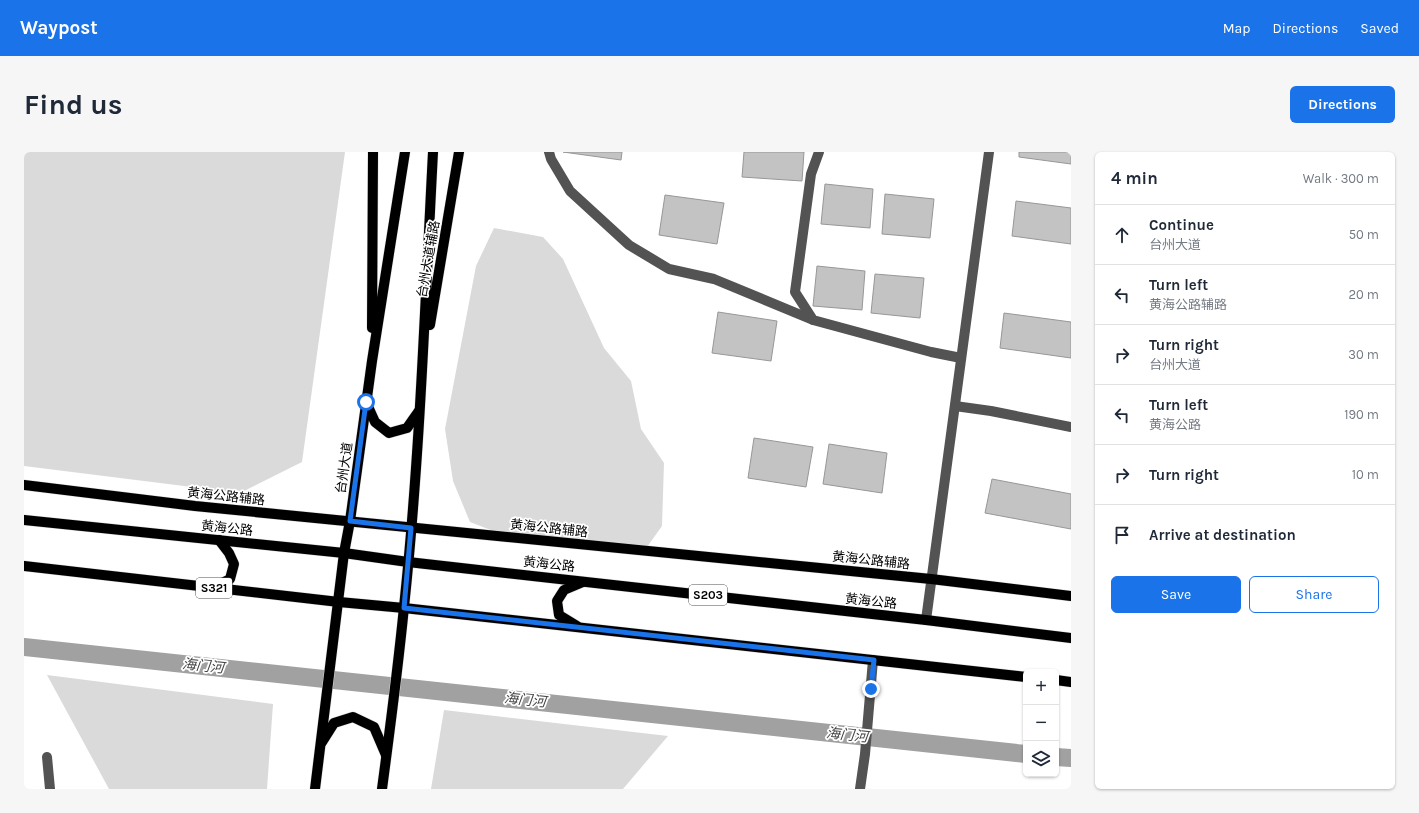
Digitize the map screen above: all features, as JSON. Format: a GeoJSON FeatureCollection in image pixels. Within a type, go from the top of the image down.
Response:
{"type":"FeatureCollection","features":[{"type":"Feature","properties":{"kind":"main road"},"geometry":{"type":"LineString","coordinates":[[372,361],[374,152]]}},
{"type":"Feature","properties":{"kind":"main road","name":"台州大道"},"geometry":{"type":"LineString","coordinates":[[314,789],[333,650],[344,553],[405,152]]}},
{"type":"Feature","properties":{"kind":"main road"},"geometry":{"type":"LineString","coordinates":[[382,789],[399,654],[411,528],[422,370],[434,152]]}},
{"type":"Feature","properties":{"kind":"main road","name":"台州大道辅路"},"geometry":{"type":"LineString","coordinates":[[422,370],[459,152]]}},
{"type":"Feature","properties":{"kind":"main road"},"geometry":{"type":"LineString","coordinates":[[366,402],[375,422],[389,433],[407,428],[419,411]]}},
{"type":"Feature","properties":{"kind":"main road","name":"黄海公路辅路"},"geometry":{"type":"LineString","coordinates":[[24,485],[195,506],[931,579],[1071,596]]}},
{"type":"Feature","properties":{"kind":"main road","name":"黄海公路"},"geometry":{"type":"LineString","coordinates":[[24,520],[344,553],[408,562],[926,620],[1071,638]]}},
{"type":"Feature","properties":{"kind":"main road"},"geometry":{"type":"LineString","coordinates":[[213,588],[230,579],[234,564],[229,553],[218,540]]}},
{"type":"Feature","properties":{"kind":"main road","name":"S321"},"geometry":{"type":"LineString","coordinates":[[24,566],[404,608]]}},
{"type":"Feature","properties":{"kind":"main road"},"geometry":{"type":"LineString","coordinates":[[579,628],[559,615],[557,602],[564,590],[585,582]]}},
{"type":"Feature","properties":{"kind":"main road"},"geometry":{"type":"LineString","coordinates":[[404,608],[1023,677]]}},
{"type":"Feature","properties":{"kind":"main road"},"geometry":{"type":"LineString","coordinates":[[1059,680],[1071,682]]}},
{"type":"Feature","properties":{"kind":"main road"},"geometry":{"type":"LineString","coordinates":[[320,745],[334,723],[352,717],[374,727],[386,755]]}},
{"type":"Feature","properties":{"kind":"street"},"geometry":{"type":"LineString","coordinates":[[549,152],[551,159],[570,192],[629,245],[669,269],[714,279],[813,320],[931,352],[961,358]]}},
{"type":"Feature","properties":{"kind":"street"},"geometry":{"type":"LineString","coordinates":[[813,320],[795,292],[811,174],[819,152]]}},
{"type":"Feature","properties":{"kind":"street"},"geometry":{"type":"LineString","coordinates":[[926,620],[989,152]]}},
{"type":"Feature","properties":{"kind":"street"},"geometry":{"type":"LineString","coordinates":[[955,406],[991,411],[1071,427]]}},
{"type":"Feature","properties":{"kind":"street"},"geometry":{"type":"LineString","coordinates":[[860,789],[874,660]]}},
{"type":"Feature","properties":{"kind":"street"},"geometry":{"type":"LineString","coordinates":[[47,757],[50,789]]}},
{"type":"Feature","properties":{"kind":"shaded area"},"geometry":{"type":"Polygon","coordinates":[[[24,152],[345,152],[302,462],[240,493],[24,466],[24,152]]]}},
{"type":"Feature","properties":{"kind":"shaded area"},"geometry":{"type":"Polygon","coordinates":[[[494,228],[543,237],[563,259],[604,348],[631,381],[641,429],[664,463],[662,526],[647,547],[501,534],[470,522],[453,481],[445,429],[476,266],[494,228]]]}},
{"type":"Feature","properties":{"kind":"shaded area"},"geometry":{"type":"Polygon","coordinates":[[[47,675],[273,704],[267,789],[109,789],[47,675]]]}},
{"type":"Feature","properties":{"kind":"shaded area"},"geometry":{"type":"Polygon","coordinates":[[[444,710],[668,736],[623,789],[431,789],[444,710]]]}},
{"type":"Feature","properties":{"kind":"building"},"geometry":{"type":"Polygon","coordinates":[[[563,152],[622,152],[621,160],[563,152]]]}},
{"type":"Feature","properties":{"kind":"building"},"geometry":{"type":"Polygon","coordinates":[[[744,152],[804,152],[802,181],[742,177],[744,152]]]}},
{"type":"Feature","properties":{"kind":"building"},"geometry":{"type":"Polygon","coordinates":[[[1019,152],[1071,152],[1071,164],[1019,157],[1019,152]]]}},
{"type":"Feature","properties":{"kind":"building"},"geometry":{"type":"Polygon","coordinates":[[[825,184],[873,189],[870,228],[821,224],[825,184]]]}},
{"type":"Feature","properties":{"kind":"building"},"geometry":{"type":"Polygon","coordinates":[[[885,194],[934,199],[930,238],[882,234],[885,194]]]}},
{"type":"Feature","properties":{"kind":"building"},"geometry":{"type":"Polygon","coordinates":[[[665,195],[724,203],[717,244],[659,235],[665,195]]]}},
{"type":"Feature","properties":{"kind":"building"},"geometry":{"type":"Polygon","coordinates":[[[1016,201],[1071,208],[1071,244],[1012,236],[1016,201]]]}},
{"type":"Feature","properties":{"kind":"building"},"geometry":{"type":"Polygon","coordinates":[[[817,266],[865,271],[862,310],[813,306],[817,266]]]}},
{"type":"Feature","properties":{"kind":"building"},"geometry":{"type":"Polygon","coordinates":[[[875,274],[924,278],[920,318],[871,313],[875,274]]]}},
{"type":"Feature","properties":{"kind":"building"},"geometry":{"type":"Polygon","coordinates":[[[718,312],[777,321],[771,361],[712,353],[718,312]]]}},
{"type":"Feature","properties":{"kind":"building"},"geometry":{"type":"Polygon","coordinates":[[[1004,313],[1071,322],[1071,358],[1000,348],[1004,313]]]}},
{"type":"Feature","properties":{"kind":"building"},"geometry":{"type":"Polygon","coordinates":[[[754,438],[813,447],[806,487],[748,478],[754,438]]]}},
{"type":"Feature","properties":{"kind":"building"},"geometry":{"type":"Polygon","coordinates":[[[829,444],[887,453],[882,493],[823,484],[829,444]]]}},
{"type":"Feature","properties":{"kind":"building"},"geometry":{"type":"Polygon","coordinates":[[[992,479],[1071,494],[1071,529],[985,513],[992,479]]]}},
{"type":"Feature","properties":{"kind":"waterway","name":"海门河"},"geometry":{"type":"LineString","coordinates":[[24,647],[1023,754]]}},
{"type":"Feature","properties":{"kind":"waterway","name":"海门河"},"geometry":{"type":"LineString","coordinates":[[1059,757],[1071,758]]}},
{"type":"Feature","properties":{"kind":"route"},"geometry":{"type":"LineString","coordinates":[[366,402],[350,521],[411,528],[404,608],[874,660],[871,689]]}}]}
